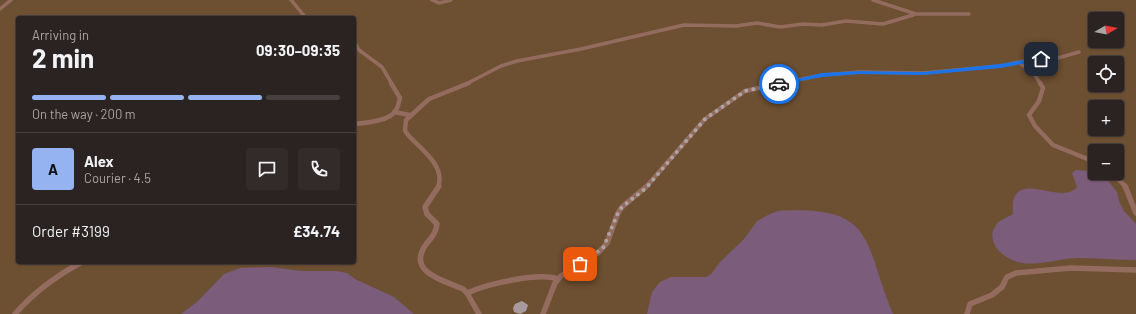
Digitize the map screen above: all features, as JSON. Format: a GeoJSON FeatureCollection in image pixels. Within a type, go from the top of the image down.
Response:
{"type":"FeatureCollection","features":[{"type":"Feature","properties":{"kind":"lane"},"geometry":{"type":"LineString","coordinates":[[0,9],[11,0]]}},
{"type":"Feature","properties":{"kind":"lane"},"geometry":{"type":"LineString","coordinates":[[291,0],[304,16]]}},
{"type":"Feature","properties":{"kind":"lane"},"geometry":{"type":"LineString","coordinates":[[432,0],[439,3],[451,0]]}},
{"type":"Feature","properties":{"kind":"lane"},"geometry":{"type":"LineString","coordinates":[[873,0],[916,14],[944,16],[969,14]]}},
{"type":"Feature","properties":{"kind":"lane"},"geometry":{"type":"LineString","coordinates":[[480,314],[467,293],[432,275],[423,269],[419,263],[418,256],[421,250],[434,235],[437,229],[437,224],[427,214],[426,207],[438,190],[441,180],[438,169],[405,130],[406,120],[410,115],[433,97],[472,82],[511,62],[581,49],[684,25],[728,26],[757,23],[780,27],[803,24],[822,25],[843,21],[883,24],[913,15]]}},
{"type":"Feature","properties":{"kind":"lane"},"geometry":{"type":"LineString","coordinates":[[356,45],[359,50],[382,67],[387,78],[398,92],[400,98],[394,112],[384,119],[356,124]]}},
{"type":"Feature","properties":{"kind":"lane"},"geometry":{"type":"LineString","coordinates":[[542,314],[558,279],[603,248],[622,207],[646,188],[705,119],[745,91],[822,75],[860,72],[888,74],[908,72],[930,73],[1000,66],[1035,59],[1058,58],[1079,52]]}},
{"type":"Feature","properties":{"kind":"lane"},"geometry":{"type":"LineString","coordinates":[[1021,64],[1034,74],[1043,88],[1040,101],[1029,115],[1035,126],[1053,145],[1088,159]]}},
{"type":"Feature","properties":{"kind":"lane"},"geometry":{"type":"LineString","coordinates":[[394,112],[410,115]]}},
{"type":"Feature","properties":{"kind":"lane"},"geometry":{"type":"LineString","coordinates":[[1119,180],[1127,188],[1132,206],[1136,213]]}},
{"type":"Feature","properties":{"kind":"lane"},"geometry":{"type":"LineString","coordinates":[[15,314],[36,291],[51,280],[79,264]]}},
{"type":"Feature","properties":{"kind":"lane"},"geometry":{"type":"LineString","coordinates":[[967,314],[970,304],[992,295],[1002,287],[1007,278],[1016,273],[1072,268],[1136,270]]}},
{"type":"Feature","properties":{"kind":"lane"},"geometry":{"type":"LineString","coordinates":[[467,293],[488,285],[550,276],[558,279]]}},
{"type":"Feature","properties":{"kind":"shaded area"},"geometry":{"type":"Polygon","coordinates":[[[0,0],[1136,0],[1136,314],[0,314],[0,0]]]}},
{"type":"Feature","properties":{"kind":"shaded area"},"geometry":{"type":"Polygon","coordinates":[[[1076,170],[1088,171],[1088,180],[1108,180],[1117,192],[1119,201],[1124,211],[1136,224],[1136,260],[1077,258],[1027,263],[1018,262],[1009,258],[1000,252],[996,247],[992,236],[993,230],[998,222],[1013,214],[1013,200],[1019,191],[1034,189],[1062,193],[1070,192],[1077,187],[1072,173],[1076,170]]]}},
{"type":"Feature","properties":{"kind":"shaded area"},"geometry":{"type":"Polygon","coordinates":[[[778,211],[810,211],[834,214],[850,222],[861,233],[870,248],[893,314],[647,314],[652,292],[660,282],[671,277],[706,277],[711,274],[720,262],[744,239],[757,221],[778,211]]]}},
{"type":"Feature","properties":{"kind":"shaded area"},"geometry":{"type":"Polygon","coordinates":[[[271,267],[301,271],[336,271],[347,273],[355,279],[394,297],[414,314],[181,314],[198,301],[224,274],[240,268],[271,267]]]}},
{"type":"Feature","properties":{"kind":"building"},"geometry":{"type":"Polygon","coordinates":[[[522,301],[528,305],[526,311],[520,314],[514,312],[513,308],[515,304],[522,301]]]}},
{"type":"Feature","properties":{"kind":"way so far"},"geometry":{"type":"LineString","coordinates":[[580,264],[598,253],[603,248],[607,243],[618,213],[622,207],[646,188],[672,157],[681,149],[705,119],[745,91],[779,84]]}},
{"type":"Feature","properties":{"kind":"route"},"geometry":{"type":"LineString","coordinates":[[779,84],[787,81],[822,75],[860,72],[875,74],[938,72],[1000,66],[1041,59]]}}]}
